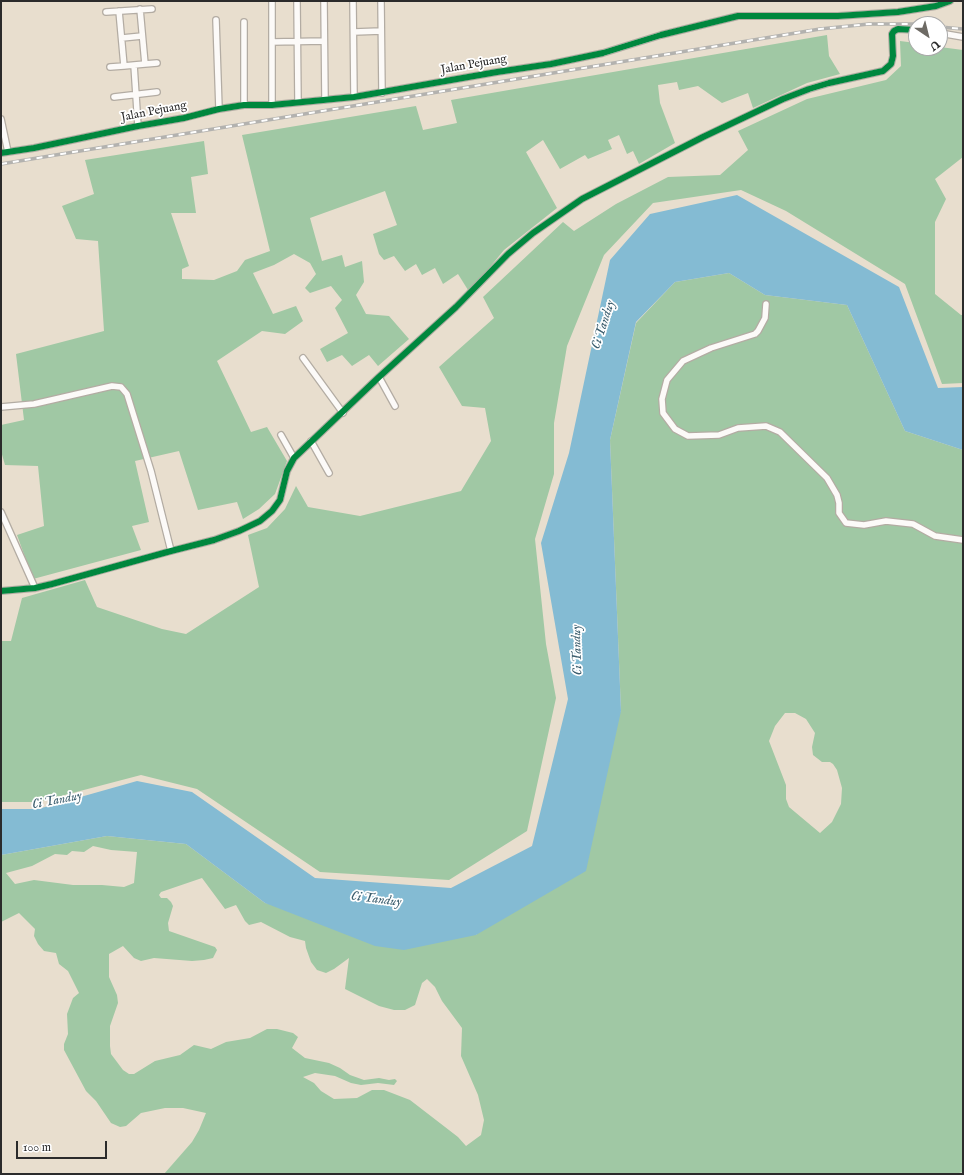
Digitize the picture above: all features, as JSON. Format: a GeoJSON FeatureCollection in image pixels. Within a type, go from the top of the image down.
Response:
{"type":"FeatureCollection","features":[{"type":"Feature","properties":{"kind":"street"},"geometry":{"type":"LineString","coordinates":[[272,1],[272,105]]}},
{"type":"Feature","properties":{"kind":"street"},"geometry":{"type":"LineString","coordinates":[[297,1],[298,102]]}},
{"type":"Feature","properties":{"kind":"street"},"geometry":{"type":"LineString","coordinates":[[324,1],[325,100]]}},
{"type":"Feature","properties":{"kind":"street"},"geometry":{"type":"LineString","coordinates":[[353,1],[354,97]]}},
{"type":"Feature","properties":{"kind":"street"},"geometry":{"type":"LineString","coordinates":[[381,1],[382,93]]}},
{"type":"Feature","properties":{"kind":"street","name":"Jalan Pejuang"},"geometry":{"type":"LineString","coordinates":[[1,153],[184,118],[219,109],[244,105],[272,105],[354,97],[551,64],[596,55],[661,35],[738,16],[838,16],[898,12],[936,6],[950,1]]}},
{"type":"Feature","properties":{"kind":"street"},"geometry":{"type":"LineString","coordinates":[[106,12],[152,8]]}},
{"type":"Feature","properties":{"kind":"street"},"geometry":{"type":"LineString","coordinates":[[140,10],[144,64]]}},
{"type":"Feature","properties":{"kind":"street"},"geometry":{"type":"LineString","coordinates":[[119,11],[124,66]]}},
{"type":"Feature","properties":{"kind":"street"},"geometry":{"type":"LineString","coordinates":[[216,20],[219,109]]}},
{"type":"Feature","properties":{"kind":"street"},"geometry":{"type":"LineString","coordinates":[[244,22],[244,105]]}},
{"type":"Feature","properties":{"kind":"street"},"geometry":{"type":"LineString","coordinates":[[1,592],[35,588],[214,540],[239,531],[260,521],[272,511],[280,500],[287,471],[294,458],[379,377],[456,307],[508,254],[533,233],[569,206],[582,199],[680,148],[783,99],[809,88],[883,71],[892,64],[892,34],[894,31],[908,29]]}},
{"type":"Feature","properties":{"kind":"street"},"geometry":{"type":"LineString","coordinates":[[354,32],[381,31]]}},
{"type":"Feature","properties":{"kind":"street"},"geometry":{"type":"LineString","coordinates":[[948,34],[963,37]]}},
{"type":"Feature","properties":{"kind":"street"},"geometry":{"type":"LineString","coordinates":[[122,38],[142,36]]}},
{"type":"Feature","properties":{"kind":"street"},"geometry":{"type":"LineString","coordinates":[[272,42],[324,41]]}},
{"type":"Feature","properties":{"kind":"street"},"geometry":{"type":"LineString","coordinates":[[110,67],[157,63]]}},
{"type":"Feature","properties":{"kind":"street"},"geometry":{"type":"LineString","coordinates":[[134,65],[138,126]]}},
{"type":"Feature","properties":{"kind":"street"},"geometry":{"type":"LineString","coordinates":[[114,97],[157,92]]}},
{"type":"Feature","properties":{"kind":"street"},"geometry":{"type":"LineString","coordinates":[[1,120],[8,152]]}},
{"type":"Feature","properties":{"kind":"street"},"geometry":{"type":"LineString","coordinates":[[766,304],[765,318],[758,332],[711,348],[683,361],[667,380],[662,399],[663,413],[675,429],[688,436],[719,435],[738,428],[766,426],[780,432],[827,478],[837,495],[839,513],[846,523],[864,525],[886,521],[913,524],[935,536],[963,540]]}},
{"type":"Feature","properties":{"kind":"street"},"geometry":{"type":"LineString","coordinates":[[304,358],[343,412]]}},
{"type":"Feature","properties":{"kind":"street"},"geometry":{"type":"LineString","coordinates":[[379,377],[395,406]]}},
{"type":"Feature","properties":{"kind":"street"},"geometry":{"type":"LineString","coordinates":[[1,407],[34,404],[112,386],[121,387],[127,394],[151,471],[171,551]]}},
{"type":"Feature","properties":{"kind":"street"},"geometry":{"type":"LineString","coordinates":[[280,435],[294,458]]}},
{"type":"Feature","properties":{"kind":"street"},"geometry":{"type":"LineString","coordinates":[[311,441],[329,473]]}},
{"type":"Feature","properties":{"kind":"street"},"geometry":{"type":"LineString","coordinates":[[1,512],[35,588]]}},
{"type":"Feature","properties":{"kind":"green space"},"geometry":{"type":"Polygon","coordinates":[[[827,35],[829,56],[840,74],[807,83],[753,108],[748,93],[722,103],[698,86],[679,90],[677,82],[658,85],[660,103],[675,143],[639,164],[633,151],[627,154],[619,135],[608,140],[612,149],[588,159],[585,155],[560,169],[543,140],[526,152],[557,208],[504,250],[486,272],[468,290],[458,274],[443,284],[435,268],[422,275],[416,264],[405,271],[394,256],[384,260],[379,254],[373,234],[397,225],[385,191],[310,218],[322,261],[342,255],[345,267],[362,261],[364,282],[356,295],[366,314],[389,316],[409,339],[378,366],[369,355],[352,366],[342,355],[327,362],[320,349],[348,333],[335,308],[342,300],[331,286],[310,293],[305,288],[316,274],[310,263],[294,254],[274,265],[253,273],[273,314],[296,306],[303,321],[285,334],[262,331],[217,361],[251,432],[267,427],[287,461],[275,494],[259,509],[243,519],[237,502],[198,510],[179,451],[135,461],[149,522],[132,526],[141,550],[33,579],[17,535],[44,526],[38,466],[5,465],[1,451],[1,425],[24,420],[16,354],[104,331],[98,241],[76,239],[62,206],[94,194],[85,160],[204,141],[208,174],[191,177],[196,213],[171,213],[189,266],[182,269],[182,279],[214,280],[237,271],[245,260],[270,251],[242,135],[416,106],[423,130],[457,123],[451,100],[827,35]]]}},
{"type":"Feature","properties":{"kind":"green space"},"geometry":{"type":"Polygon","coordinates":[[[900,41],[908,42],[908,56],[948,56],[948,48],[963,50],[963,157],[935,179],[946,199],[935,222],[935,294],[963,315],[963,383],[942,384],[905,284],[786,211],[741,190],[653,203],[604,255],[567,346],[554,423],[554,474],[535,539],[546,644],[556,698],[527,831],[449,880],[320,872],[197,789],[141,775],[38,802],[1,802],[1,641],[11,641],[22,598],[85,580],[97,607],[162,629],[186,634],[259,587],[248,535],[267,528],[285,509],[296,486],[308,507],[360,516],[461,491],[491,441],[485,408],[462,406],[439,367],[494,318],[483,297],[563,222],[574,231],[616,204],[668,177],[720,175],[748,150],[738,131],[807,99],[886,80],[901,66],[900,41]]]}},
{"type":"Feature","properties":{"kind":"green space"},"geometry":{"type":"Polygon","coordinates":[[[729,273],[765,295],[847,305],[905,431],[963,450],[963,1172],[955,1174],[164,1174],[192,1142],[206,1113],[183,1108],[165,1108],[141,1113],[126,1126],[120,1127],[111,1123],[96,1101],[86,1091],[64,1050],[64,1044],[68,1034],[67,1014],[73,998],[79,993],[68,971],[59,964],[56,953],[44,951],[38,944],[34,936],[35,929],[19,913],[1,922],[1,855],[107,836],[186,844],[265,903],[476,935],[621,711],[610,440],[636,323],[675,282],[729,273]],[[785,713],[775,726],[769,741],[786,785],[786,799],[789,807],[820,833],[832,822],[841,804],[842,788],[837,770],[830,762],[822,762],[813,755],[812,747],[815,733],[806,719],[795,713],[785,713]],[[93,846],[84,852],[72,851],[67,855],[55,854],[32,866],[6,873],[15,884],[34,880],[73,885],[124,887],[134,883],[137,852],[111,850],[93,846]],[[202,878],[161,892],[159,895],[161,898],[167,898],[173,906],[168,923],[169,931],[215,947],[217,950],[213,958],[192,961],[154,958],[141,961],[134,958],[123,946],[109,954],[109,977],[117,995],[118,1003],[110,1026],[110,1046],[111,1054],[123,1070],[129,1074],[134,1074],[155,1061],[180,1055],[194,1045],[211,1049],[226,1042],[250,1038],[267,1029],[277,1029],[293,1033],[298,1037],[292,1048],[305,1058],[329,1063],[350,1075],[364,1080],[379,1078],[389,1080],[395,1079],[397,1081],[394,1085],[378,1083],[361,1085],[351,1083],[335,1076],[315,1073],[303,1077],[314,1083],[321,1091],[334,1099],[357,1098],[372,1090],[384,1090],[410,1100],[458,1137],[466,1146],[481,1135],[484,1120],[478,1095],[461,1056],[462,1028],[442,1001],[435,987],[427,979],[422,983],[415,1005],[405,1010],[394,1010],[379,1006],[345,989],[349,958],[326,973],[317,970],[311,962],[305,941],[290,937],[261,922],[249,925],[236,905],[225,909],[202,878]]]}},
{"type":"Feature","properties":{"kind":"water","name":"Ci Tanduy"},"geometry":{"type":"Polygon","coordinates":[[[737,195],[899,287],[938,388],[963,387],[963,450],[905,431],[847,305],[765,295],[729,273],[675,282],[636,322],[610,440],[621,711],[586,871],[476,935],[404,950],[375,946],[265,903],[186,844],[107,836],[1,855],[1,809],[38,809],[137,781],[192,792],[315,878],[451,888],[532,846],[568,699],[541,543],[569,453],[610,260],[650,214],[737,195]]]}},
{"type":"Feature","properties":{"kind":"railway"},"geometry":{"type":"LineString","coordinates":[[1,164],[820,29],[869,24],[908,24]]}},
{"type":"Feature","properties":{"kind":"railway"},"geometry":{"type":"LineString","coordinates":[[948,28],[963,29]]}},
{"type":"Feature","properties":{"kind":"cycle path"},"geometry":{"type":"LineString","coordinates":[[1,153],[34,148],[184,118],[219,109],[244,105],[272,105],[354,97],[551,64],[603,53],[661,35],[738,16],[838,16],[898,12],[936,6],[950,1]]}},
{"type":"Feature","properties":{"kind":"cycle path"},"geometry":{"type":"LineString","coordinates":[[1,591],[35,588],[52,584],[214,540],[239,531],[260,521],[272,511],[280,500],[287,471],[294,458],[379,377],[456,307],[508,254],[533,233],[582,199],[703,137],[783,99],[829,83],[883,71],[891,64],[893,56],[892,34],[898,29],[908,30]]}}]}
